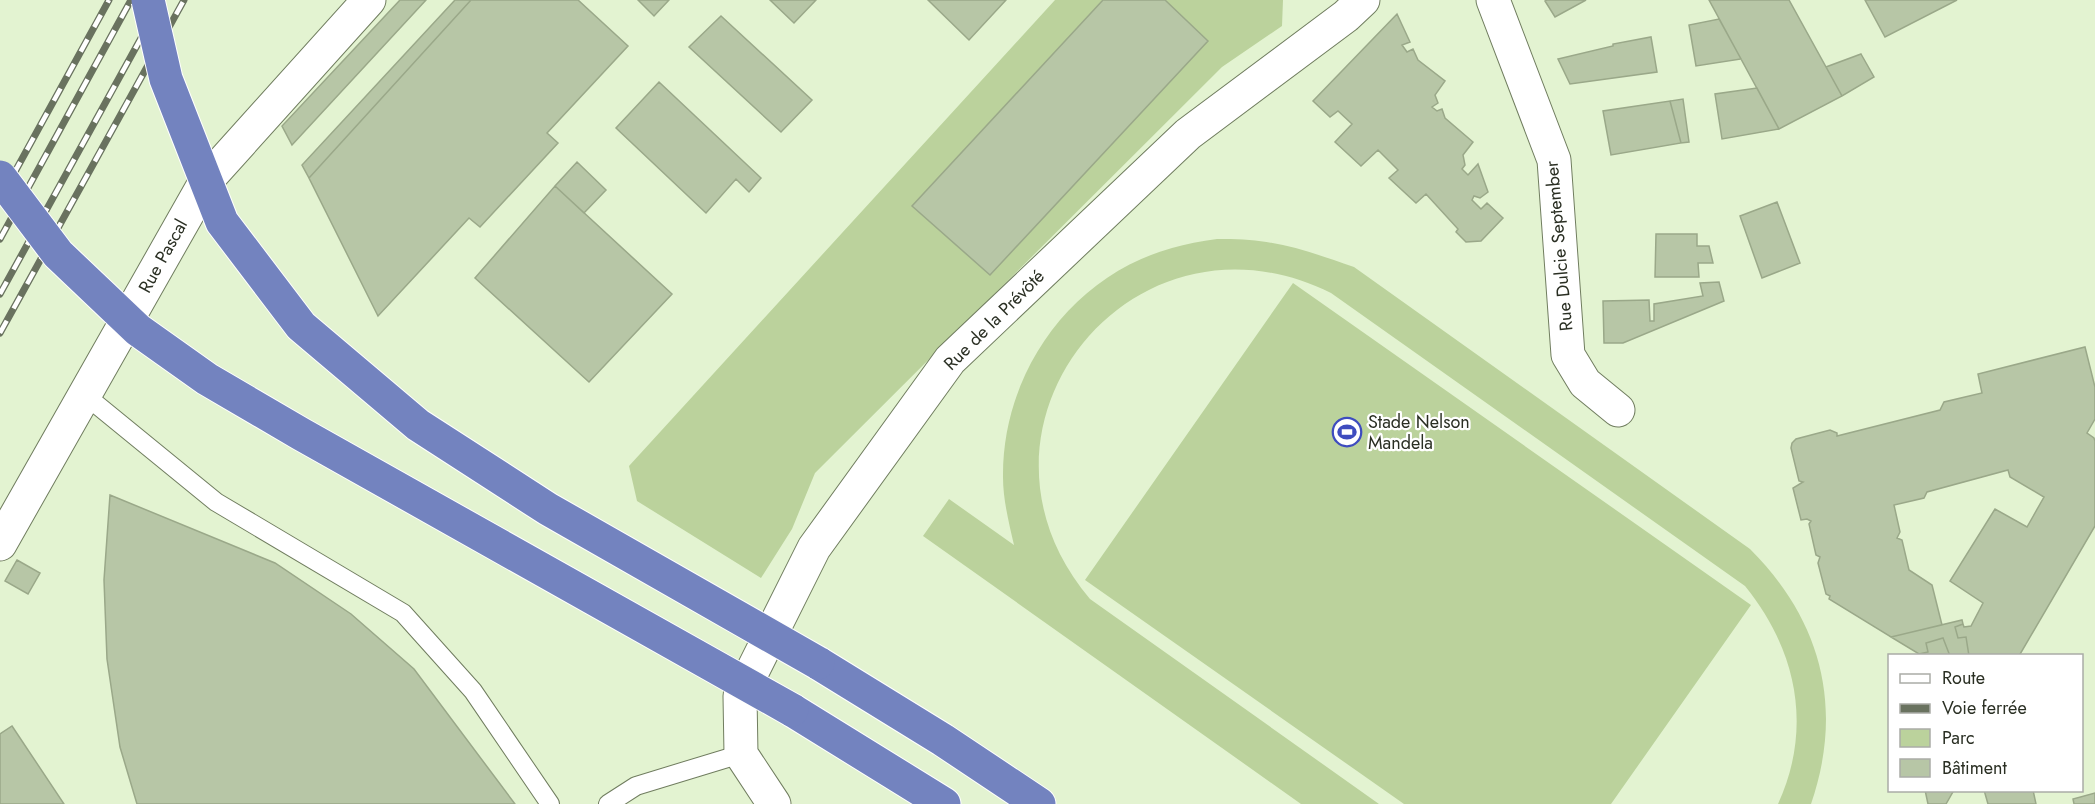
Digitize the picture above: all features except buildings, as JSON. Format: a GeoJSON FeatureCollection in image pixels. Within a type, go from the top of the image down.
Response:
{"type":"FeatureCollection","features":[{"type":"Feature","properties":{"kind":"highway"},"geometry":{"type":"LineString","coordinates":[[148,0],[166,79],[222,222],[301,326],[418,425],[548,509],[818,663],[943,740],[1039,804]]}},
{"type":"Feature","properties":{"kind":"highway"},"geometry":{"type":"LineString","coordinates":[[0,177],[58,254],[138,330],[207,379],[300,434],[792,710],[944,804]]}},
{"type":"Feature","properties":{"kind":"street","name":"Rue Pascal"},"geometry":{"type":"LineString","coordinates":[[0,544],[206,181],[369,0]]}},
{"type":"Feature","properties":{"kind":"street","name":"Rue Dulcie September"},"geometry":{"type":"LineString","coordinates":[[1493,0],[1554,160],[1568,355],[1585,383],[1618,410]]}},
{"type":"Feature","properties":{"kind":"street","name":"Rue de la Prévôté"},"geometry":{"type":"LineString","coordinates":[[741,754],[740,696],[814,548],[950,360],[1188,134],[1345,5]]}},
{"type":"Feature","properties":{"kind":"street"},"geometry":{"type":"LineString","coordinates":[[741,754],[774,804]]}},
{"type":"Feature","properties":{"kind":"lane"},"geometry":{"type":"LineString","coordinates":[[85,395],[216,502],[404,613],[474,692],[550,804]]}},
{"type":"Feature","properties":{"kind":"lane"},"geometry":{"type":"LineString","coordinates":[[609,804],[636,786],[741,754]]}},
{"type":"Feature","properties":{"kind":"green space"},"geometry":{"type":"Polygon","coordinates":[[[1055,0],[1283,0],[1282,26],[1222,67],[815,473],[792,529],[761,578],[637,501],[629,466],[1055,0]]]}},
{"type":"Feature","properties":{"kind":"green space"},"geometry":{"type":"Polygon","coordinates":[[[1217,239],[1254,240],[1287,246],[1354,267],[1750,549],[1775,577],[1795,606],[1810,636],[1820,668],[1825,700],[1826,734],[1821,768],[1811,804],[1778,804],[1789,775],[1795,747],[1797,718],[1794,690],[1788,663],[1777,636],[1745,586],[1331,293],[1257,271],[1189,275],[1129,301],[1082,345],[1050,401],[1039,466],[1051,533],[1090,599],[1379,804],[1301,804],[923,536],[949,499],[1014,545],[1003,486],[1006,439],[1015,402],[1029,367],[1049,334],[1073,306],[1102,281],[1135,262],[1172,248],[1217,239]]]}},
{"type":"Feature","properties":{"kind":"green space","name":"Stade Nelson Mandela"},"geometry":{"type":"Polygon","coordinates":[[[1293,283],[1751,605],[1611,804],[1404,804],[1085,580],[1293,283]]]}},
{"type":"Feature","properties":{"kind":"railway"},"geometry":{"type":"LineString","coordinates":[[0,199],[109,0]]}},
{"type":"Feature","properties":{"kind":"railway"},"geometry":{"type":"LineString","coordinates":[[0,239],[131,0]]}},
{"type":"Feature","properties":{"kind":"railway"},"geometry":{"type":"LineString","coordinates":[[0,294],[162,0]]}},
{"type":"Feature","properties":{"kind":"railway"},"geometry":{"type":"LineString","coordinates":[[0,333],[184,0]]}},
{"type":"Feature","properties":{"kind":"place","name":"Stade Nelson Mandela"},"geometry":{"type":"Point","coordinates":[1347,432]}}]}
